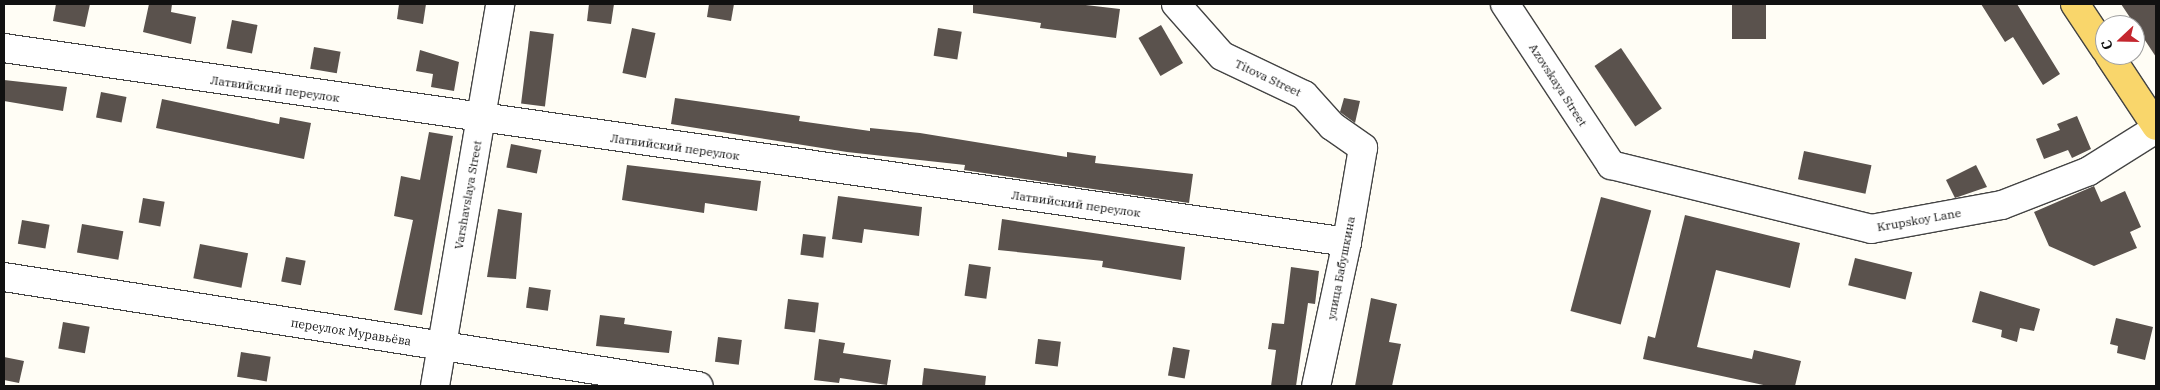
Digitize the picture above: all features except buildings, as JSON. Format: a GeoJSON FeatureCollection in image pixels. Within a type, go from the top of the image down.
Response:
{"type":"FeatureCollection","features":[{"type":"Feature","properties":{"kind":"main road"},"geometry":{"type":"LineString","coordinates":[[2075,4],[2095,34]]}},
{"type":"Feature","properties":{"kind":"main road"},"geometry":{"type":"LineString","coordinates":[[2115,65],[2156,128]]}},
{"type":"Feature","properties":{"kind":"street","name":"Varshavslaya Street"},"geometry":{"type":"LineString","coordinates":[[436,386],[500,4]]}},
{"type":"Feature","properties":{"kind":"street","name":"Titova Street"},"geometry":{"type":"LineString","coordinates":[[1176,4],[1222,56],[1304,94],[1332,126],[1363,148]]}},
{"type":"Feature","properties":{"kind":"street","name":"Azovskaya Street"},"geometry":{"type":"LineString","coordinates":[[1505,4],[1611,165]]}},
{"type":"Feature","properties":{"kind":"street","name":"Латвийский переулок"},"geometry":{"type":"LineString","coordinates":[[4,48],[480,119],[1347,242]]}},
{"type":"Feature","properties":{"kind":"street","name":"Krupskoy Lane"},"geometry":{"type":"LineString","coordinates":[[1611,165],[1871,229],[2002,205],[2090,171],[2156,128]]}},
{"type":"Feature","properties":{"kind":"street","name":"улица Бабушкина"},"geometry":{"type":"LineString","coordinates":[[1316,386],[1347,242],[1363,148]]}},
{"type":"Feature","properties":{"kind":"street","name":"переулок Муравьёва"},"geometry":{"type":"LineString","coordinates":[[4,277],[698,386]]}}]}
